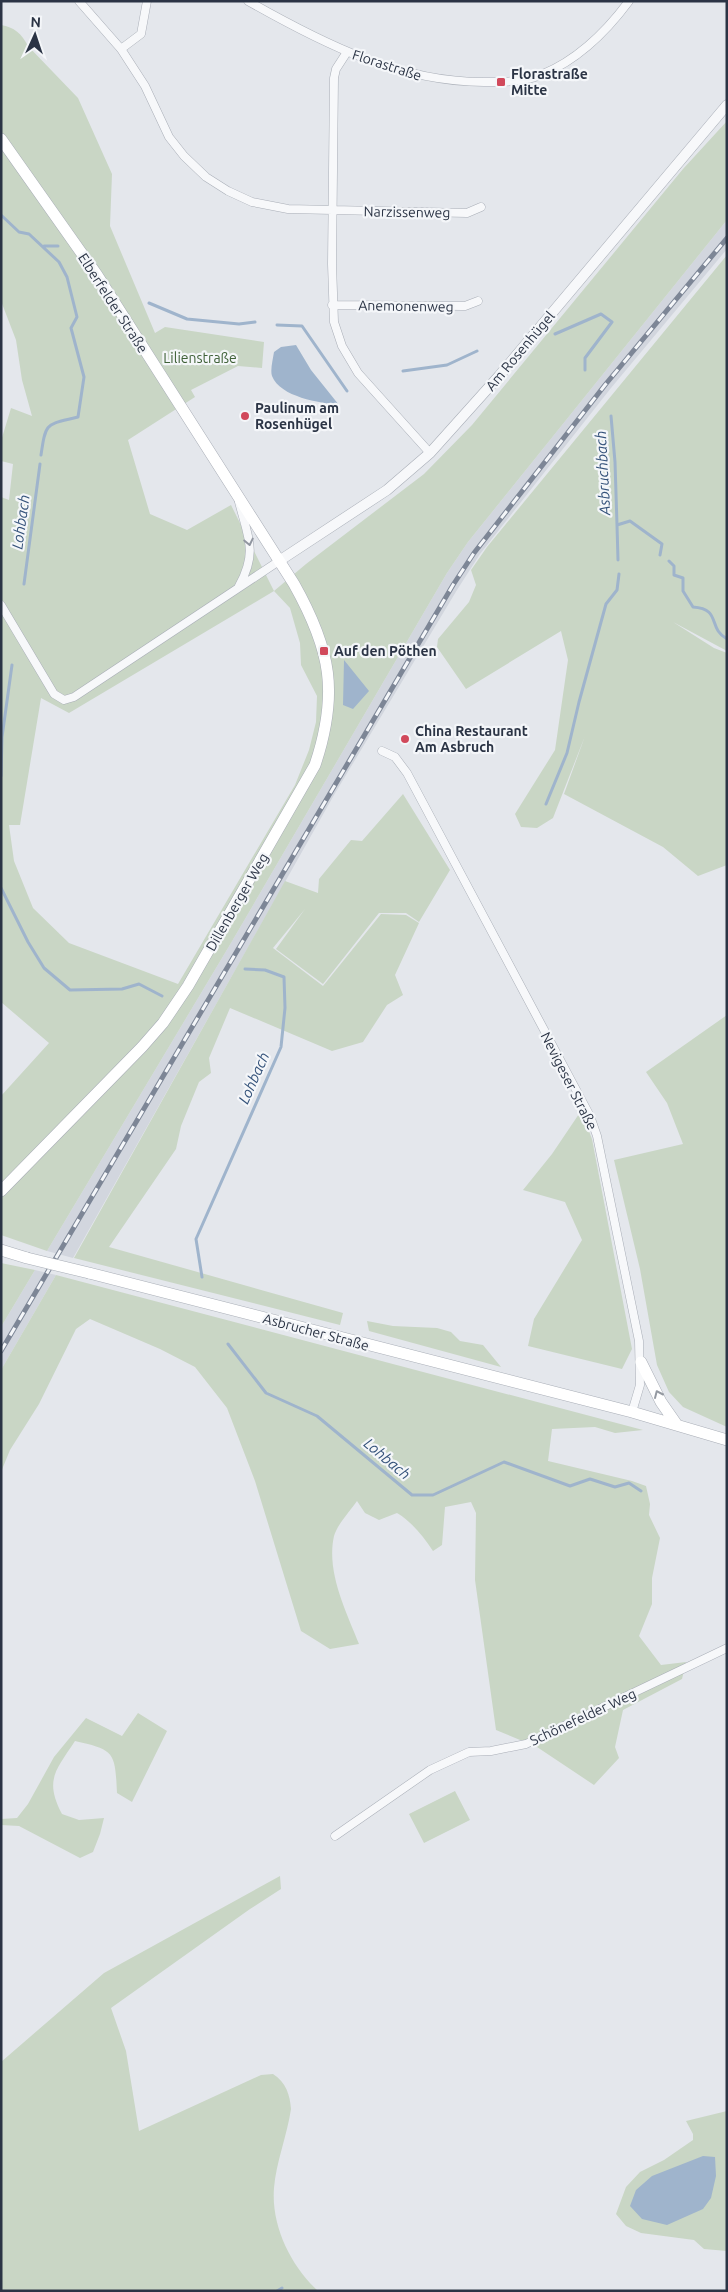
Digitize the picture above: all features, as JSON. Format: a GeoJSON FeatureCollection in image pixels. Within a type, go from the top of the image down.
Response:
{"type":"FeatureCollection","features":[{"type":"Feature","properties":{"kind":"main road","name":"Elberfelder Straße"},"geometry":{"type":"LineString","coordinates":[[1,139],[97,275],[279,561]]}},
{"type":"Feature","properties":{"kind":"main road","name":"Dillenberger Weg"},"geometry":{"type":"LineString","coordinates":[[1,1190],[142,1047],[163,1023],[188,986],[304,787],[314,765],[324,738],[329,694],[324,651],[306,604],[279,561]]}},
{"type":"Feature","properties":{"kind":"main road"},"geometry":{"type":"LineString","coordinates":[[1,1242],[5,1251]]}},
{"type":"Feature","properties":{"kind":"main road","name":"Asbrucher Straße"},"geometry":{"type":"LineString","coordinates":[[5,1251],[632,1412]]}},
{"type":"Feature","properties":{"kind":"main road"},"geometry":{"type":"LineString","coordinates":[[641,1362],[661,1402],[677,1425]]}},
{"type":"Feature","properties":{"kind":"main road"},"geometry":{"type":"LineString","coordinates":[[632,1412],[727,1440]]}},
{"type":"Feature","properties":{"kind":"street","name":"Narzissenweg"},"geometry":{"type":"LineString","coordinates":[[79,1],[121,49],[145,86],[169,137],[184,156],[206,177],[252,202],[288,209],[333,211],[467,213],[481,207]]}},
{"type":"Feature","properties":{"kind":"street"},"geometry":{"type":"LineString","coordinates":[[121,49],[141,34],[147,1]]}},
{"type":"Feature","properties":{"kind":"street","name":"Florastraße"},"geometry":{"type":"LineString","coordinates":[[248,1],[347,52],[407,73],[437,79],[473,82],[522,80],[542,75],[582,52],[616,20],[629,1]]}},
{"type":"Feature","properties":{"kind":"street"},"geometry":{"type":"LineString","coordinates":[[347,52],[336,69],[334,78],[332,305],[334,322],[342,346],[358,373],[430,453]]}},
{"type":"Feature","properties":{"kind":"street","name":"Am Rosenhügel"},"geometry":{"type":"LineString","coordinates":[[279,561],[387,490],[430,453],[499,376],[727,105]]}},
{"type":"Feature","properties":{"kind":"street","name":"Anemonenweg"},"geometry":{"type":"LineString","coordinates":[[332,305],[465,306],[478,301]]}},
{"type":"Feature","properties":{"kind":"street","name":"Elberfelder Straße"},"geometry":{"type":"LineString","coordinates":[[237,495],[251,547],[247,571],[238,588]]}},
{"type":"Feature","properties":{"kind":"street"},"geometry":{"type":"LineString","coordinates":[[1,605],[54,694],[64,700],[74,697],[279,561]]}},
{"type":"Feature","properties":{"kind":"street","name":"Nevigeser Straße"},"geometry":{"type":"LineString","coordinates":[[382,751],[395,757],[407,773],[590,1116],[597,1136],[639,1341],[641,1362],[640,1386],[632,1412]]}},
{"type":"Feature","properties":{"kind":"street","name":"Schönefelder Weg"},"geometry":{"type":"LineString","coordinates":[[335,1836],[430,1770],[469,1752],[491,1751],[526,1744],[727,1648]]}},
{"type":"Feature","properties":{"kind":"shaded area"},"geometry":{"type":"Polygon","coordinates":[[[727,220],[727,249],[611,388],[480,554],[457,590],[334,795],[73,1258],[47,1251],[231,943],[447,573],[468,542],[727,220]]]}},
{"type":"Feature","properties":{"kind":"shaded area"},"geometry":{"type":"Polygon","coordinates":[[[35,1270],[56,1275],[1,1370],[1,1327],[35,1270]]]}},
{"type":"Feature","properties":{"kind":"green space","name":"Lilienstraße"},"geometry":{"type":"Polygon","coordinates":[[[1,25],[14,29],[78,98],[112,174],[110,226],[155,333],[165,327],[264,342],[262,368],[238,366],[191,390],[195,397],[128,440],[150,514],[187,530],[231,505],[274,591],[306,564],[424,474],[472,425],[683,169],[727,121],[727,220],[468,542],[447,573],[231,943],[47,1251],[1,1235],[1,1096],[49,1043],[1,1002],[1,497],[9,500],[13,464],[1,461],[1,441],[11,408],[32,416],[22,380],[16,340],[1,301],[1,25]],[[274,591],[69,713],[41,698],[20,825],[9,825],[14,861],[33,908],[69,943],[178,984],[295,785],[309,750],[316,722],[317,696],[301,665],[300,643],[290,608],[274,591]]]}},
{"type":"Feature","properties":{"kind":"green space"},"geometry":{"type":"Polygon","coordinates":[[[727,255],[727,651],[673,622],[714,648],[727,653],[727,865],[698,876],[663,847],[564,794],[585,736],[553,818],[537,828],[521,827],[515,814],[555,750],[568,660],[561,631],[466,689],[437,647],[438,639],[469,602],[476,585],[471,570],[487,547],[727,255]]]}},
{"type":"Feature","properties":{"kind":"green space"},"geometry":{"type":"Polygon","coordinates":[[[403,794],[450,870],[419,922],[406,913],[379,913],[323,984],[276,949],[305,909],[273,948],[323,986],[381,914],[406,915],[419,923],[395,975],[403,995],[387,1005],[363,1042],[332,1051],[230,1008],[209,1058],[211,1073],[199,1082],[181,1126],[176,1149],[109,1247],[343,1313],[340,1325],[74,1258],[285,881],[318,893],[319,879],[351,840],[362,841],[403,794]]]}},
{"type":"Feature","properties":{"kind":"green space"},"geometry":{"type":"Polygon","coordinates":[[[727,1015],[727,1427],[683,1407],[669,1392],[657,1365],[640,1269],[614,1160],[683,1144],[667,1103],[646,1072],[727,1015]]]}},
{"type":"Feature","properties":{"kind":"green space"},"geometry":{"type":"Polygon","coordinates":[[[581,1111],[592,1139],[632,1349],[622,1369],[528,1346],[534,1319],[582,1240],[565,1202],[523,1190],[552,1154],[581,1111]]]}},
{"type":"Feature","properties":{"kind":"green space"},"geometry":{"type":"Polygon","coordinates":[[[1,1263],[35,1270],[1,1327],[1,1263]]]}},
{"type":"Feature","properties":{"kind":"green space"},"geometry":{"type":"Polygon","coordinates":[[[56,1275],[643,1430],[615,1433],[595,1427],[552,1429],[548,1461],[646,1486],[650,1504],[649,1515],[660,1538],[652,1578],[652,1604],[639,1636],[661,1665],[686,1662],[682,1679],[623,1710],[615,1747],[619,1758],[594,1785],[537,1747],[496,1730],[475,1580],[476,1513],[471,1502],[445,1507],[442,1545],[433,1551],[417,1530],[397,1513],[379,1520],[365,1513],[357,1501],[336,1532],[332,1550],[335,1577],[343,1605],[359,1644],[330,1649],[301,1631],[255,1481],[227,1408],[195,1367],[160,1349],[90,1319],[76,1329],[39,1404],[10,1450],[1,1472],[1,1370],[56,1275]]]}},
{"type":"Feature","properties":{"kind":"green space"},"geometry":{"type":"Polygon","coordinates":[[[367,1321],[393,1326],[437,1328],[451,1332],[460,1341],[483,1345],[501,1367],[369,1331],[367,1321]]]}},
{"type":"Feature","properties":{"kind":"green space"},"geometry":{"type":"Polygon","coordinates":[[[138,1713],[167,1731],[132,1802],[117,1793],[113,1761],[110,1755],[98,1747],[75,1741],[62,1760],[55,1776],[54,1792],[62,1814],[79,1820],[104,1818],[93,1852],[80,1858],[19,1826],[1,1825],[1,1819],[17,1818],[28,1804],[54,1757],[86,1718],[122,1736],[138,1713]]]}},
{"type":"Feature","properties":{"kind":"green space"},"geometry":{"type":"Polygon","coordinates":[[[455,1791],[470,1820],[424,1843],[409,1814],[455,1791]]]}},
{"type":"Feature","properties":{"kind":"green space"},"geometry":{"type":"Polygon","coordinates":[[[280,1876],[281,1889],[111,2008],[126,2051],[139,2131],[261,2075],[273,2074],[284,2085],[290,2099],[291,2109],[275,2178],[274,2202],[276,2217],[279,2231],[291,2257],[299,2270],[318,2291],[1,2291],[1,2062],[104,1973],[280,1876]]]}},
{"type":"Feature","properties":{"kind":"green space"},"geometry":{"type":"Polygon","coordinates":[[[727,2111],[727,2251],[704,2249],[694,2240],[641,2233],[626,2226],[616,2214],[626,2187],[640,2172],[664,2160],[693,2140],[693,2134],[686,2121],[727,2111]]]}},
{"type":"Feature","properties":{"kind":"water"},"geometry":{"type":"Polygon","coordinates":[[[296,345],[311,370],[339,405],[301,398],[283,389],[276,383],[271,374],[274,352],[281,347],[296,345]]]}},
{"type":"Feature","properties":{"kind":"water"},"geometry":{"type":"Polygon","coordinates":[[[344,660],[369,691],[353,709],[343,705],[344,660]]]}},
{"type":"Feature","properties":{"kind":"water"},"geometry":{"type":"Polygon","coordinates":[[[703,2156],[715,2157],[716,2176],[711,2198],[703,2209],[667,2225],[642,2219],[630,2206],[636,2190],[652,2176],[703,2156]]]}},
{"type":"Feature","properties":{"kind":"waterway","name":"Lohbach"},"geometry":{"type":"LineString","coordinates":[[1,215],[19,232],[29,234],[59,262],[67,277],[77,317],[71,328],[84,377],[78,417],[49,426],[44,436],[41,455]]}},
{"type":"Feature","properties":{"kind":"waterway","name":"Asbruchbach"},"geometry":{"type":"LineString","coordinates":[[44,246],[58,246]]}},
{"type":"Feature","properties":{"kind":"waterway","name":"Asbruchbach"},"geometry":{"type":"LineString","coordinates":[[149,303],[187,319],[239,324],[255,322]]}},
{"type":"Feature","properties":{"kind":"waterway","name":"Asbruchbach"},"geometry":{"type":"LineString","coordinates":[[555,334],[601,314],[612,322],[585,358],[585,370]]}},
{"type":"Feature","properties":{"kind":"waterway","name":"Asbruchbach"},"geometry":{"type":"LineString","coordinates":[[277,325],[302,326],[347,391]]}},
{"type":"Feature","properties":{"kind":"waterway","name":"Asbruchbach"},"geometry":{"type":"LineString","coordinates":[[403,371],[447,365],[477,351]]}},
{"type":"Feature","properties":{"kind":"waterway","name":"Asbruchbach"},"geometry":{"type":"LineString","coordinates":[[611,416],[617,525],[630,521],[662,544],[660,555]]}},
{"type":"Feature","properties":{"kind":"waterway","name":"Lohbach"},"geometry":{"type":"LineString","coordinates":[[24,584],[40,464]]}},
{"type":"Feature","properties":{"kind":"waterway"},"geometry":{"type":"LineString","coordinates":[[617,525],[618,560]]}},
{"type":"Feature","properties":{"kind":"waterway","name":"Asbruchbach"},"geometry":{"type":"LineString","coordinates":[[669,561],[674,566],[674,575],[683,578],[683,591],[693,607],[708,611],[717,630],[727,639]]}},
{"type":"Feature","properties":{"kind":"waterway"},"geometry":{"type":"LineString","coordinates":[[546,804],[567,753],[606,604],[617,590],[619,574]]}},
{"type":"Feature","properties":{"kind":"waterway","name":"Lohbach"},"geometry":{"type":"LineString","coordinates":[[1,776],[2,737],[12,665]]}},
{"type":"Feature","properties":{"kind":"waterway","name":"Lohbach"},"geometry":{"type":"LineString","coordinates":[[1,888],[28,942],[44,968],[70,990],[122,989],[139,984],[162,996]]}},
{"type":"Feature","properties":{"kind":"waterway","name":"Lohbach"},"geometry":{"type":"LineString","coordinates":[[202,1277],[196,1239],[281,1047],[285,1008],[284,977],[265,970],[245,969]]}},
{"type":"Feature","properties":{"kind":"waterway","name":"Lohbach"},"geometry":{"type":"LineString","coordinates":[[228,1344],[266,1393],[317,1416],[412,1495],[433,1495],[504,1462],[570,1486],[590,1479],[615,1487],[629,1483],[641,1491]]}},
{"type":"Feature","properties":{"kind":"waterway"},"geometry":{"type":"LineString","coordinates":[[277,2291],[282,2288]]}},
{"type":"Feature","properties":{"kind":"railway"},"geometry":{"type":"LineString","coordinates":[[1,1351],[453,585],[474,553],[605,385],[727,238]]}},
{"type":"Feature","properties":{"kind":"place","name":"Florastraße Mitte"},"geometry":{"type":"Point","coordinates":[501,82]}},
{"type":"Feature","properties":{"kind":"place","name":"Paulinum am Rosenhügel"},"geometry":{"type":"Point","coordinates":[245,416]}},
{"type":"Feature","properties":{"kind":"place","name":"Auf den Pöthen"},"geometry":{"type":"Point","coordinates":[324,651]}},
{"type":"Feature","properties":{"kind":"place","name":"China Restaurant Am Asbruch"},"geometry":{"type":"Point","coordinates":[405,739]}}]}
